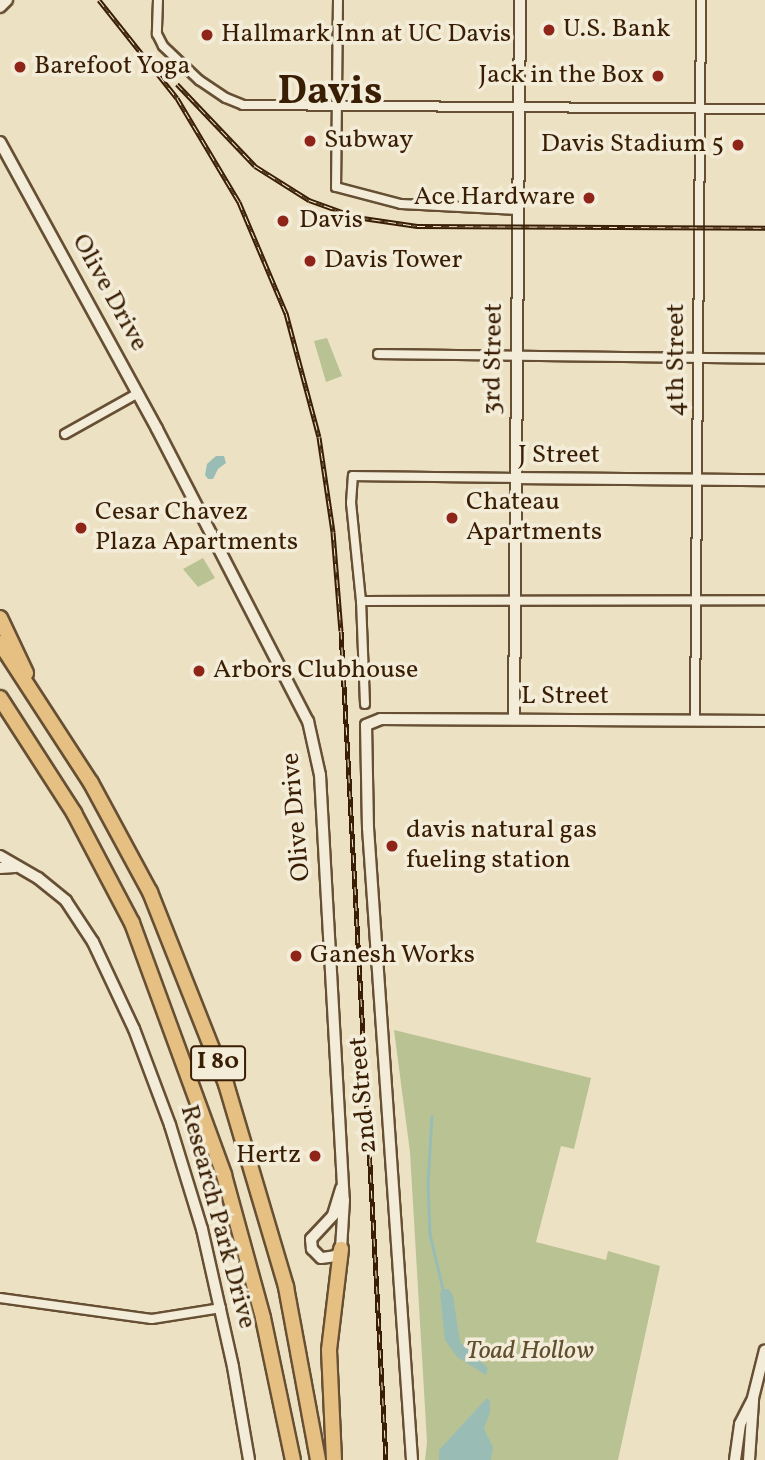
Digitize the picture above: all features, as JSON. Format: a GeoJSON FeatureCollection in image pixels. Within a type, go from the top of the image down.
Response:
{"type":"FeatureCollection","features":[{"type":"Feature","properties":{"kind":"highway"},"geometry":{"type":"LineString","coordinates":[[0,618],[19,652],[35,697]]}},
{"type":"Feature","properties":{"kind":"highway","name":"I 80"},"geometry":{"type":"LineString","coordinates":[[0,643],[91,783],[150,892],[226,1084],[286,1287],[318,1460]]}},
{"type":"Feature","properties":{"kind":"highway","name":"I 80"},"geometry":{"type":"LineString","coordinates":[[0,698],[74,813],[132,923],[223,1175],[263,1318],[293,1460]]}},
{"type":"Feature","properties":{"kind":"highway"},"geometry":{"type":"LineString","coordinates":[[0,716],[74,813]]}},
{"type":"Feature","properties":{"kind":"highway"},"geometry":{"type":"LineString","coordinates":[[334,1460],[329,1350],[341,1249]]}},
{"type":"Feature","properties":{"kind":"street"},"geometry":{"type":"LineString","coordinates":[[0,7],[7,0]]}},
{"type":"Feature","properties":{"kind":"street"},"geometry":{"type":"LineString","coordinates":[[158,0],[158,34],[163,47],[199,80],[234,103],[243,105],[765,109]]}},
{"type":"Feature","properties":{"kind":"street"},"geometry":{"type":"LineString","coordinates":[[338,0],[336,187],[401,204],[518,210]]}},
{"type":"Feature","properties":{"kind":"street","name":"3rd Street"},"geometry":{"type":"LineString","coordinates":[[514,719],[518,210],[513,107],[520,0]]}},
{"type":"Feature","properties":{"kind":"street","name":"4th Street"},"geometry":{"type":"LineString","coordinates":[[695,721],[701,0]]}},
{"type":"Feature","properties":{"kind":"street","name":"Olive Drive"},"geometry":{"type":"LineString","coordinates":[[0,142],[138,393],[300,701],[313,738],[320,775],[341,1188],[344,1200],[341,1249],[336,1256],[325,1258],[314,1253],[311,1244],[314,1234],[333,1215],[341,1188]]}},
{"type":"Feature","properties":{"kind":"street"},"geometry":{"type":"LineString","coordinates":[[378,354],[517,358],[765,359]]}},
{"type":"Feature","properties":{"kind":"street"},"geometry":{"type":"LineString","coordinates":[[65,435],[138,393]]}},
{"type":"Feature","properties":{"kind":"street","name":"J Street"},"geometry":{"type":"LineString","coordinates":[[360,601],[351,503],[353,476],[765,480]]}},
{"type":"Feature","properties":{"kind":"street"},"geometry":{"type":"LineString","coordinates":[[365,704],[360,601],[765,600]]}},
{"type":"Feature","properties":{"kind":"street","name":"L Street"},"geometry":{"type":"LineString","coordinates":[[366,725],[381,719],[765,721]]}},
{"type":"Feature","properties":{"kind":"street","name":"2nd Street"},"geometry":{"type":"LineString","coordinates":[[366,725],[368,828],[412,1460]]}},
{"type":"Feature","properties":{"kind":"street","name":"Research Park Drive"},"geometry":{"type":"LineString","coordinates":[[0,856],[38,878],[66,901],[93,942],[134,1029],[177,1148],[202,1228],[221,1308],[249,1460]]}},
{"type":"Feature","properties":{"kind":"street"},"geometry":{"type":"LineString","coordinates":[[0,868],[15,867]]}},
{"type":"Feature","properties":{"kind":"street"},"geometry":{"type":"LineString","coordinates":[[0,1298],[152,1319],[221,1308]]}},
{"type":"Feature","properties":{"kind":"street"},"geometry":{"type":"LineString","coordinates":[[735,1460],[740,1424],[752,1398],[765,1350]]}},
{"type":"Feature","properties":{"kind":"street"},"geometry":{"type":"LineString","coordinates":[[750,1460],[752,1398]]}},
{"type":"Feature","properties":{"kind":"green space"},"geometry":{"type":"Polygon","coordinates":[[[327,338],[342,376],[326,382],[314,341],[327,338]]]}},
{"type":"Feature","properties":{"kind":"green space"},"geometry":{"type":"Polygon","coordinates":[[[203,558],[215,578],[198,587],[183,569],[203,558]]]}},
{"type":"Feature","properties":{"kind":"green space","name":"Toad Hollow"},"geometry":{"type":"Polygon","coordinates":[[[394,1030],[591,1078],[574,1149],[561,1146],[536,1242],[606,1260],[608,1251],[660,1266],[618,1460],[425,1460],[427,1442],[410,1152],[394,1030]]]}},
{"type":"Feature","properties":{"kind":"water"},"geometry":{"type":"Polygon","coordinates":[[[216,456],[224,456],[226,463],[218,469],[213,479],[208,479],[205,475],[207,464],[216,456]]]}},
{"type":"Feature","properties":{"kind":"water"},"geometry":{"type":"Polygon","coordinates":[[[443,1289],[449,1289],[453,1296],[460,1342],[488,1368],[486,1375],[457,1357],[445,1340],[440,1294],[443,1289]]]}},
{"type":"Feature","properties":{"kind":"water"},"geometry":{"type":"Polygon","coordinates":[[[487,1398],[490,1412],[484,1429],[493,1447],[491,1460],[439,1460],[439,1450],[487,1398]]]}},
{"type":"Feature","properties":{"kind":"waterway"},"geometry":{"type":"LineString","coordinates":[[432,1116],[428,1183],[430,1234],[443,1289]]}},
{"type":"Feature","properties":{"kind":"railway"},"geometry":{"type":"LineString","coordinates":[[99,0],[177,98],[239,202],[286,313],[319,437],[333,532],[341,631],[386,1460]]}},
{"type":"Feature","properties":{"kind":"railway"},"geometry":{"type":"LineString","coordinates":[[177,84],[255,166],[309,200],[356,217],[417,226],[765,228]]}},
{"type":"Feature","properties":{"kind":"place","name":"U.S. Bank"},"geometry":{"type":"Point","coordinates":[549,30]}},
{"type":"Feature","properties":{"kind":"place","name":"Hallmark Inn at UC Davis"},"geometry":{"type":"Point","coordinates":[207,35]}},
{"type":"Feature","properties":{"kind":"place","name":"Barefoot Yoga"},"geometry":{"type":"Point","coordinates":[20,67]}},
{"type":"Feature","properties":{"kind":"place","name":"Jack in the Box"},"geometry":{"type":"Point","coordinates":[658,76]}},
{"type":"Feature","properties":{"kind":"place","name":"Subway"},"geometry":{"type":"Point","coordinates":[310,141]}},
{"type":"Feature","properties":{"kind":"place","name":"Davis Stadium 5"},"geometry":{"type":"Point","coordinates":[738,145]}},
{"type":"Feature","properties":{"kind":"place","name":"Ace Hardware"},"geometry":{"type":"Point","coordinates":[589,198]}},
{"type":"Feature","properties":{"kind":"place","name":"Davis"},"geometry":{"type":"Point","coordinates":[283,221]}},
{"type":"Feature","properties":{"kind":"place","name":"Davis Tower"},"geometry":{"type":"Point","coordinates":[310,261]}},
{"type":"Feature","properties":{"kind":"place","name":"Chateau Apartments"},"geometry":{"type":"Point","coordinates":[452,518]}},
{"type":"Feature","properties":{"kind":"place","name":"Cesar Chavez Plaza Apartments"},"geometry":{"type":"Point","coordinates":[81,528]}},
{"type":"Feature","properties":{"kind":"place","name":"Arbors Clubhouse"},"geometry":{"type":"Point","coordinates":[199,671]}},
{"type":"Feature","properties":{"kind":"place","name":"davis natural gas fueling station"},"geometry":{"type":"Point","coordinates":[392,846]}},
{"type":"Feature","properties":{"kind":"place","name":"Ganesh Works"},"geometry":{"type":"Point","coordinates":[296,956]}},
{"type":"Feature","properties":{"kind":"place","name":"Hertz"},"geometry":{"type":"Point","coordinates":[315,1156]}},
{"type":"Feature","properties":{"kind":"district","name":"Davis"},"geometry":{"type":"Point","coordinates":[330,93]}}]}
